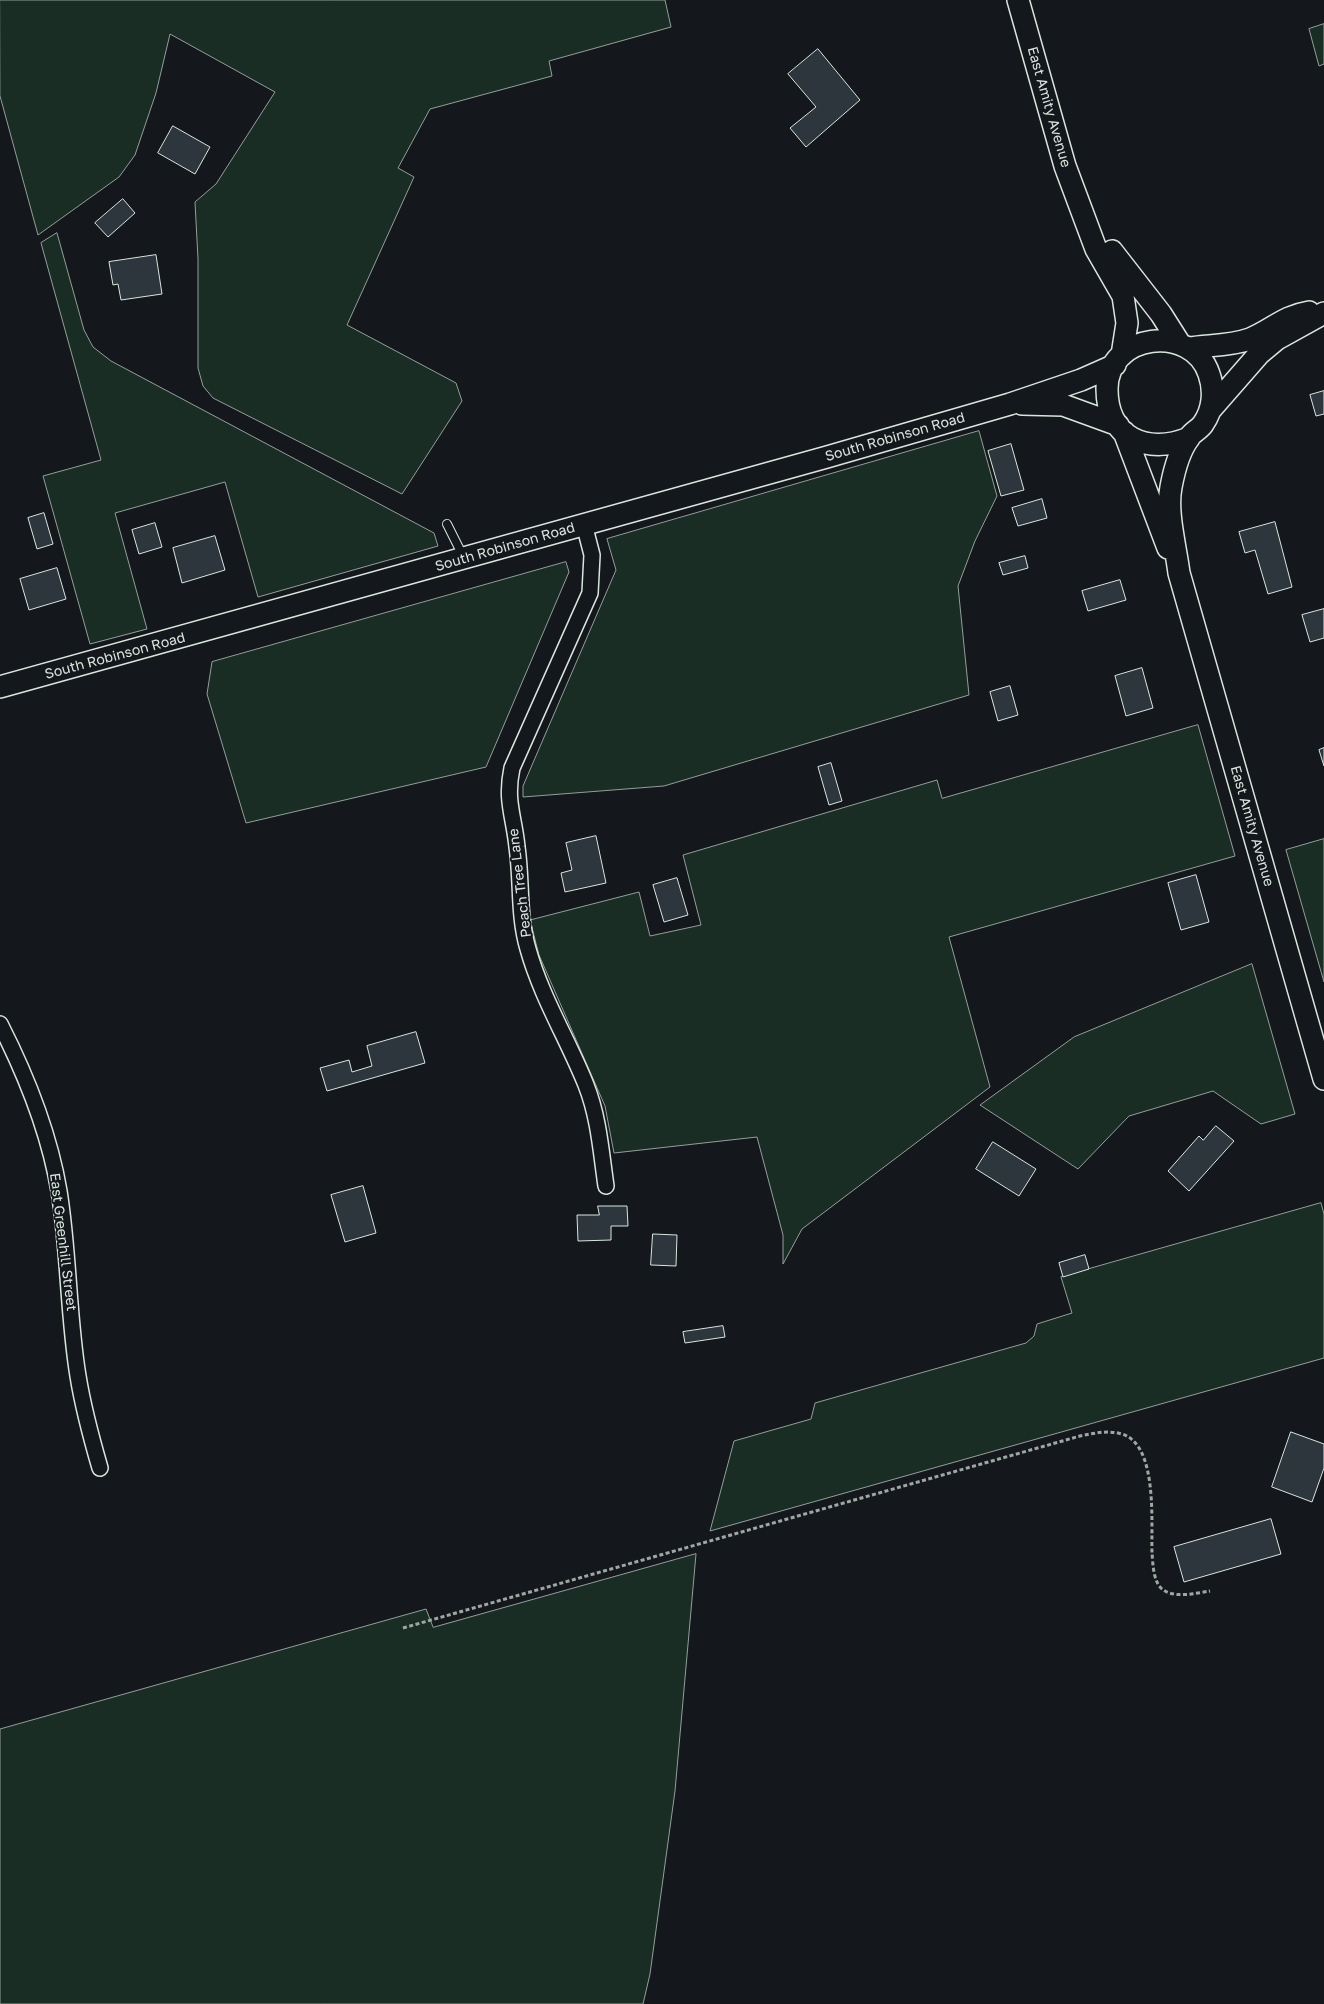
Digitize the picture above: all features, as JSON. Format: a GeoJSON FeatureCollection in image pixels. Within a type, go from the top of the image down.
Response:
{"type":"FeatureCollection","features":[{"type":"Feature","properties":{"kind":"main road","name":"East Amity Avenue"},"geometry":{"type":"LineString","coordinates":[[1018,0],[1065,166],[1096,249],[1123,296],[1127,323],[1118,360]]}},
{"type":"Feature","properties":{"kind":"main road","name":"East Amity Avenue"},"geometry":{"type":"LineString","coordinates":[[1084,213],[1184,346]]}},
{"type":"Feature","properties":{"kind":"main road"},"geometry":{"type":"LineString","coordinates":[[1184,346],[1234,344],[1252,338],[1280,320],[1297,314],[1324,312]]}},
{"type":"Feature","properties":{"kind":"main road"},"geometry":{"type":"LineString","coordinates":[[1211,409],[1213,391],[1209,373],[1200,357],[1184,346],[1168,340],[1151,340],[1135,345],[1118,360],[1107,386],[1107,402],[1121,428],[1138,441],[1154,446],[1172,445],[1189,438],[1202,425],[1211,409],[1259,354],[1277,340],[1324,312]]}},
{"type":"Feature","properties":{"kind":"main road","name":"South Robinson Road"},"geometry":{"type":"LineString","coordinates":[[0,687],[1010,404],[1081,380],[1118,360]]}},
{"type":"Feature","properties":{"kind":"main road","name":"South Robinson Road"},"geometry":{"type":"LineString","coordinates":[[1010,404],[1063,405],[1121,428]]}},
{"type":"Feature","properties":{"kind":"main road","name":"East Amity Avenue"},"geometry":{"type":"LineString","coordinates":[[1121,428],[1163,539],[1180,573]]}},
{"type":"Feature","properties":{"kind":"main road","name":"East Amity Avenue"},"geometry":{"type":"LineString","coordinates":[[1189,438],[1175,469],[1170,490],[1170,510],[1180,573],[1324,1079]]}},
{"type":"Feature","properties":{"kind":"street","name":"Peach Tree Lane"},"geometry":{"type":"LineString","coordinates":[[584,524],[592,556],[590,593],[512,768],[508,786],[508,802],[518,847],[522,925],[528,950],[586,1086],[598,1123],[606,1186]]}},
{"type":"Feature","properties":{"kind":"street","name":"East Greenhill Street"},"geometry":{"type":"LineString","coordinates":[[0,1024],[24,1071],[42,1122],[59,1190],[68,1262],[77,1374],[84,1410],[100,1468]]}},
{"type":"Feature","properties":{"kind":"lane"},"geometry":{"type":"LineString","coordinates":[[447,524],[464,558]]}},
{"type":"Feature","properties":{"kind":"path"},"geometry":{"type":"LineString","coordinates":[[403,1628],[1080,1436],[1107,1432],[1124,1435],[1137,1442],[1144,1454],[1149,1473],[1152,1564],[1162,1589],[1173,1594],[1210,1591]]}},
{"type":"Feature","properties":{"kind":"green space"},"geometry":{"type":"Polygon","coordinates":[[[0,0],[665,0],[671,27],[549,61],[552,76],[430,109],[398,168],[414,177],[347,325],[456,383],[462,401],[402,494],[213,398],[203,386],[198,368],[198,259],[195,202],[216,184],[275,92],[170,34],[156,93],[135,155],[119,177],[38,235],[0,96],[0,0]]]}},
{"type":"Feature","properties":{"kind":"green space"},"geometry":{"type":"Polygon","coordinates":[[[1324,24],[1324,64],[1319,66],[1309,29],[1324,24]]]}},
{"type":"Feature","properties":{"kind":"green space"},"geometry":{"type":"Polygon","coordinates":[[[57,233],[84,330],[93,347],[111,361],[434,533],[438,546],[258,597],[225,482],[115,513],[147,629],[90,644],[43,476],[101,460],[41,243],[57,233]]]}},
{"type":"Feature","properties":{"kind":"green space"},"geometry":{"type":"Polygon","coordinates":[[[979,431],[997,496],[975,541],[958,586],[969,695],[664,786],[523,797],[523,786],[616,570],[607,539],[979,431]]]}},
{"type":"Feature","properties":{"kind":"green space"},"geometry":{"type":"Polygon","coordinates":[[[566,562],[569,572],[486,767],[246,823],[207,694],[212,662],[566,562]]]}},
{"type":"Feature","properties":{"kind":"green space"},"geometry":{"type":"Polygon","coordinates":[[[1198,725],[1235,856],[949,937],[990,1087],[802,1229],[783,1264],[783,1235],[757,1137],[614,1153],[605,1106],[539,955],[530,920],[639,892],[650,936],[701,925],[683,855],[937,780],[942,798],[1198,725]]]}},
{"type":"Feature","properties":{"kind":"green space"},"geometry":{"type":"Polygon","coordinates":[[[1324,839],[1324,982],[1286,850],[1324,839]]]}},
{"type":"Feature","properties":{"kind":"green space"},"geometry":{"type":"Polygon","coordinates":[[[1252,964],[1295,1114],[1261,1124],[1213,1091],[1129,1116],[1078,1169],[980,1105],[1074,1037],[1252,964]]]}},
{"type":"Feature","properties":{"kind":"green space"},"geometry":{"type":"Polygon","coordinates":[[[1321,1203],[1324,1214],[1324,1358],[710,1531],[734,1441],[811,1419],[815,1403],[1026,1343],[1034,1336],[1037,1324],[1072,1313],[1061,1277],[1321,1203]]]}},
{"type":"Feature","properties":{"kind":"green space"},"geometry":{"type":"Polygon","coordinates":[[[696,1554],[675,1791],[650,1974],[643,2004],[0,2004],[0,1729],[426,1609],[433,1627],[696,1554]]]}},
{"type":"Feature","properties":{"kind":"building"},"geometry":{"type":"Polygon","coordinates":[[[818,49],[860,100],[806,147],[790,128],[816,107],[788,74],[818,49]]]}},
{"type":"Feature","properties":{"kind":"building"},"geometry":{"type":"Polygon","coordinates":[[[173,126],[210,147],[195,174],[158,153],[173,126]]]}},
{"type":"Feature","properties":{"kind":"building"},"geometry":{"type":"Polygon","coordinates":[[[123,199],[135,213],[108,237],[95,223],[123,199]]]}},
{"type":"Feature","properties":{"kind":"building"},"geometry":{"type":"Polygon","coordinates":[[[156,255],[162,294],[121,300],[118,284],[113,285],[109,262],[156,255]]]}},
{"type":"Feature","properties":{"kind":"building"},"geometry":{"type":"Polygon","coordinates":[[[1324,391],[1324,414],[1316,416],[1310,395],[1324,391]]]}},
{"type":"Feature","properties":{"kind":"building"},"geometry":{"type":"Polygon","coordinates":[[[1011,444],[1024,490],[1001,496],[988,451],[1011,444]]]}},
{"type":"Feature","properties":{"kind":"building"},"geometry":{"type":"Polygon","coordinates":[[[1042,499],[1047,518],[1018,526],[1012,508],[1042,499]]]}},
{"type":"Feature","properties":{"kind":"building"},"geometry":{"type":"Polygon","coordinates":[[[44,513],[53,544],[37,549],[28,518],[44,513]]]}},
{"type":"Feature","properties":{"kind":"building"},"geometry":{"type":"Polygon","coordinates":[[[1275,522],[1292,587],[1268,594],[1255,550],[1245,553],[1239,532],[1275,522]]]}},
{"type":"Feature","properties":{"kind":"building"},"geometry":{"type":"Polygon","coordinates":[[[155,523],[162,547],[139,554],[132,530],[155,523]]]}},
{"type":"Feature","properties":{"kind":"building"},"geometry":{"type":"Polygon","coordinates":[[[215,536],[225,570],[182,583],[173,548],[215,536]]]}},
{"type":"Feature","properties":{"kind":"building"},"geometry":{"type":"Polygon","coordinates":[[[1025,556],[1028,568],[1003,575],[999,563],[1025,556]]]}},
{"type":"Feature","properties":{"kind":"building"},"geometry":{"type":"Polygon","coordinates":[[[57,568],[66,599],[29,610],[20,579],[57,568]]]}},
{"type":"Feature","properties":{"kind":"building"},"geometry":{"type":"Polygon","coordinates":[[[1120,580],[1126,600],[1088,611],[1082,591],[1120,580]]]}},
{"type":"Feature","properties":{"kind":"building"},"geometry":{"type":"Polygon","coordinates":[[[1324,609],[1324,638],[1310,642],[1302,615],[1324,609]]]}},
{"type":"Feature","properties":{"kind":"building"},"geometry":{"type":"Polygon","coordinates":[[[1142,668],[1153,708],[1126,716],[1115,676],[1142,668]]]}},
{"type":"Feature","properties":{"kind":"building"},"geometry":{"type":"Polygon","coordinates":[[[1010,686],[1018,715],[998,721],[990,692],[1010,686]]]}},
{"type":"Feature","properties":{"kind":"building"},"geometry":{"type":"Polygon","coordinates":[[[1324,748],[1324,766],[1319,750],[1324,748]]]}},
{"type":"Feature","properties":{"kind":"building"},"geometry":{"type":"Polygon","coordinates":[[[831,763],[842,801],[829,805],[818,767],[831,763]]]}},
{"type":"Feature","properties":{"kind":"building"},"geometry":{"type":"Polygon","coordinates":[[[596,836],[606,883],[565,892],[561,873],[572,870],[566,843],[596,836]]]}},
{"type":"Feature","properties":{"kind":"building"},"geometry":{"type":"Polygon","coordinates":[[[1196,875],[1209,922],[1181,930],[1168,883],[1196,875]]]}},
{"type":"Feature","properties":{"kind":"building"},"geometry":{"type":"Polygon","coordinates":[[[677,878],[688,915],[664,922],[653,885],[677,878]]]}},
{"type":"Feature","properties":{"kind":"building"},"geometry":{"type":"Polygon","coordinates":[[[416,1032],[425,1063],[327,1091],[320,1068],[349,1060],[352,1072],[372,1066],[367,1046],[416,1032]]]}},
{"type":"Feature","properties":{"kind":"building"},"geometry":{"type":"Polygon","coordinates":[[[1216,1126],[1234,1141],[1189,1191],[1168,1171],[1199,1136],[1203,1140],[1216,1126]]]}},
{"type":"Feature","properties":{"kind":"building"},"geometry":{"type":"Polygon","coordinates":[[[993,1142],[1036,1169],[1019,1196],[976,1169],[993,1142]]]}},
{"type":"Feature","properties":{"kind":"building"},"geometry":{"type":"Polygon","coordinates":[[[363,1186],[376,1233],[345,1242],[331,1195],[363,1186]]]}},
{"type":"Feature","properties":{"kind":"building"},"geometry":{"type":"Polygon","coordinates":[[[598,1206],[627,1206],[628,1226],[611,1226],[611,1240],[578,1241],[577,1215],[599,1215],[598,1206]]]}},
{"type":"Feature","properties":{"kind":"building"},"geometry":{"type":"Polygon","coordinates":[[[653,1234],[677,1235],[676,1266],[651,1265],[653,1234]]]}},
{"type":"Feature","properties":{"kind":"building"},"geometry":{"type":"Polygon","coordinates":[[[1085,1255],[1089,1269],[1063,1277],[1059,1263],[1085,1255]]]}},
{"type":"Feature","properties":{"kind":"building"},"geometry":{"type":"Polygon","coordinates":[[[723,1326],[725,1337],[685,1343],[683,1332],[723,1326]]]}},
{"type":"Feature","properties":{"kind":"building"},"geometry":{"type":"Polygon","coordinates":[[[1291,1432],[1324,1444],[1324,1468],[1312,1502],[1272,1487],[1291,1432]]]}},
{"type":"Feature","properties":{"kind":"building"},"geometry":{"type":"Polygon","coordinates":[[[1271,1519],[1281,1554],[1184,1582],[1174,1547],[1271,1519]]]}}]}
